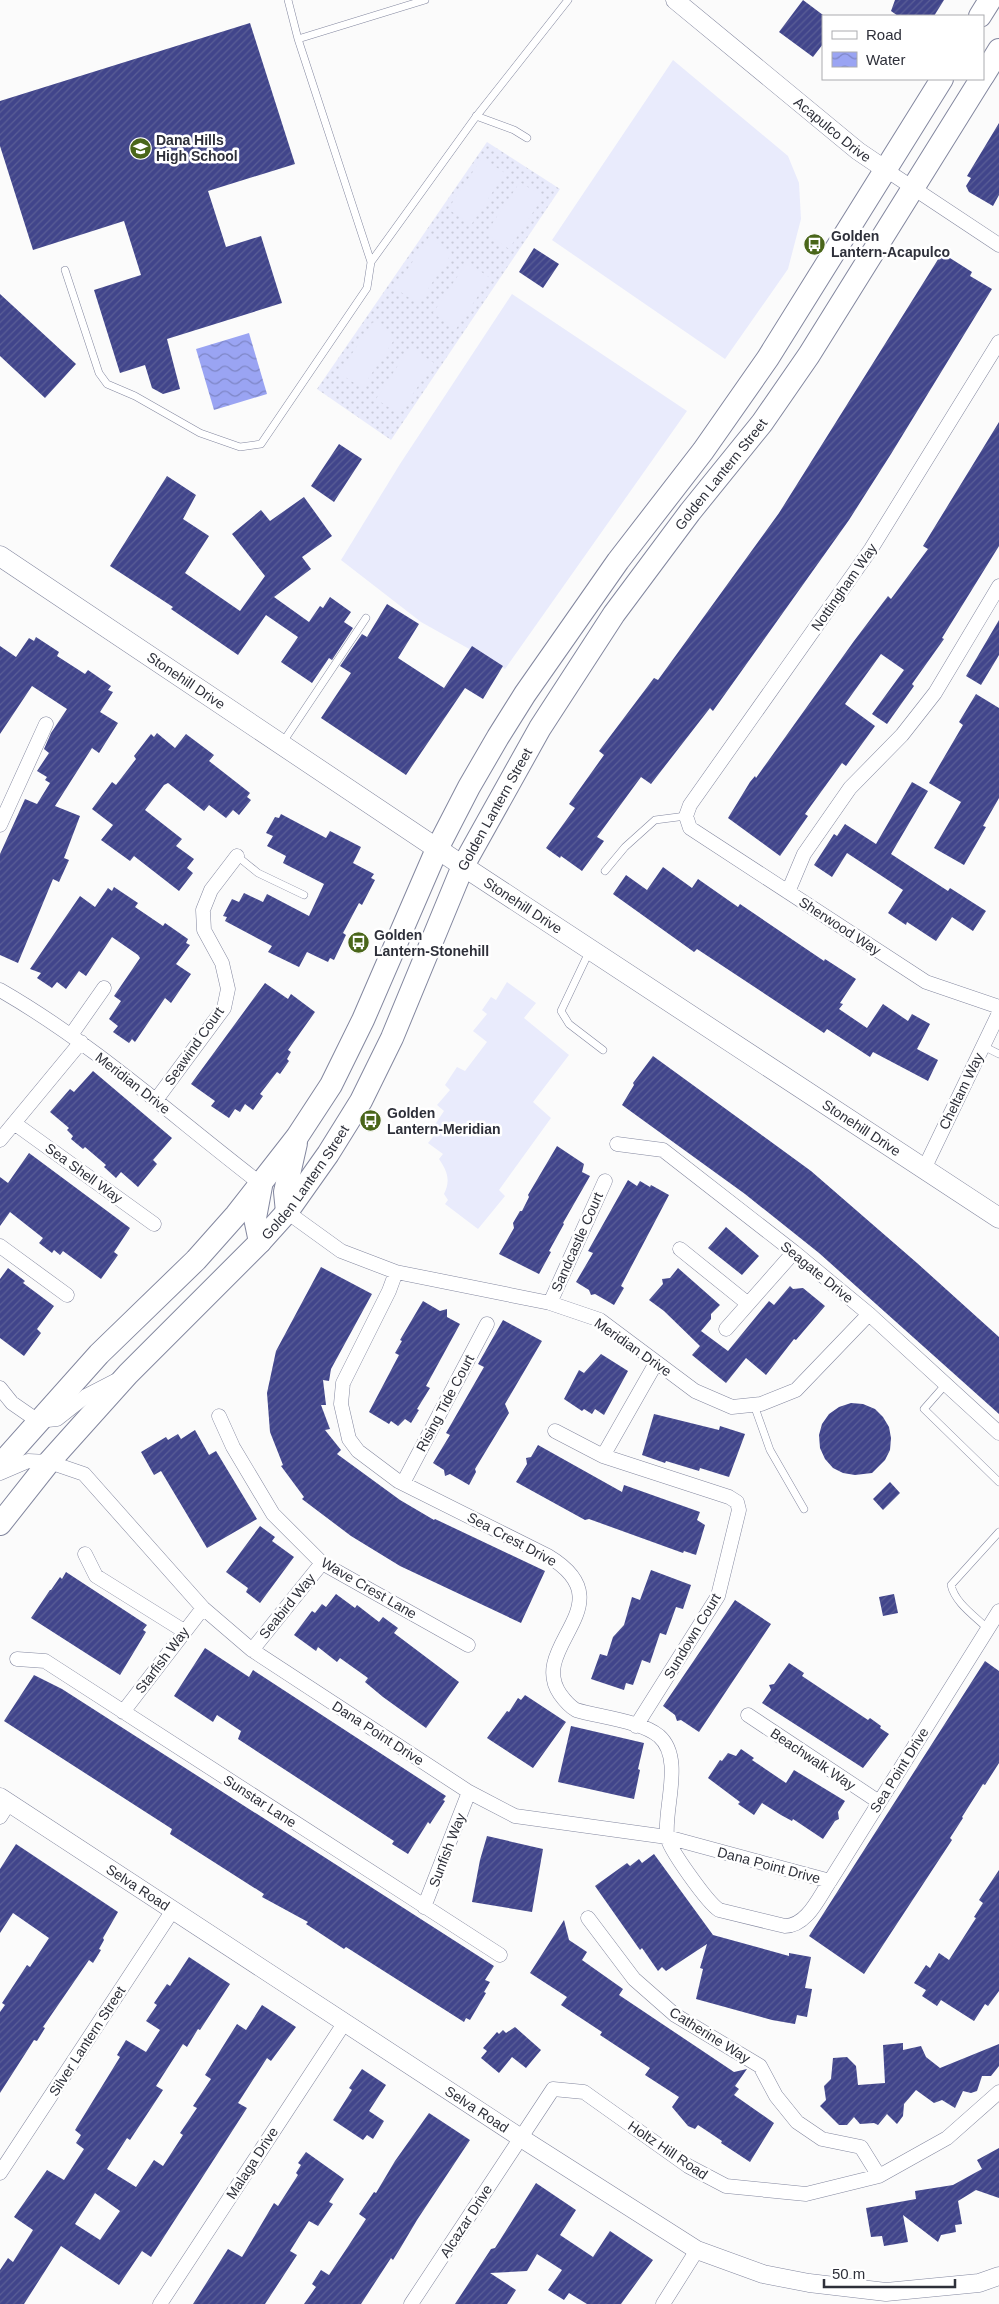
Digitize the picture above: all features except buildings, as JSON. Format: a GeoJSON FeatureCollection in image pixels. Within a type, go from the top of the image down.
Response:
{"type":"FeatureCollection","features":[{"type":"Feature","properties":{"kind":"main road"},"geometry":{"type":"LineString","coordinates":[[981,15],[990,0]]}},
{"type":"Feature","properties":{"kind":"main road"},"geometry":{"type":"LineString","coordinates":[[984,74],[999,50]]}},
{"type":"Feature","properties":{"kind":"main road","name":"Golden Lantern Street"},"geometry":{"type":"LineString","coordinates":[[0,1465],[38,1420],[99,1354],[196,1260],[261,1184],[297,1137],[331,1085],[363,1020],[437,849],[469,787],[525,694],[612,569],[737,403],[768,358],[941,80]]}},
{"type":"Feature","properties":{"kind":"main road","name":"Golden Lantern Street"},"geometry":{"type":"LineString","coordinates":[[0,1524],[49,1462],[128,1374],[260,1242],[287,1212],[361,1102],[392,1038],[464,866],[540,728],[592,648],[649,566],[762,423],[809,355],[980,80]]}},
{"type":"Feature","properties":{"kind":"main road","name":"Stonehill Drive"},"geometry":{"type":"LineString","coordinates":[[0,556],[437,849],[999,1218]]}},
{"type":"Feature","properties":{"kind":"main road"},"geometry":{"type":"LineString","coordinates":[[287,1212],[285,1192],[297,1137]]}},
{"type":"Feature","properties":{"kind":"main road"},"geometry":{"type":"LineString","coordinates":[[260,1242],[255,1218],[261,1184]]}},
{"type":"Feature","properties":{"kind":"street","name":"Acapulco Drive"},"geometry":{"type":"LineString","coordinates":[[676,0],[858,151],[999,245]]}},
{"type":"Feature","properties":{"kind":"street","name":"Nottingham Way"},"geometry":{"type":"LineString","coordinates":[[688,822],[696,797],[871,549],[999,342]]}},
{"type":"Feature","properties":{"kind":"street"},"geometry":{"type":"LineString","coordinates":[[788,892],[804,854],[845,795],[902,736],[934,693],[999,586]]}},
{"type":"Feature","properties":{"kind":"street"},"geometry":{"type":"LineString","coordinates":[[0,825],[46,724]]}},
{"type":"Feature","properties":{"kind":"street","name":"Sherwood Way"},"geometry":{"type":"LineString","coordinates":[[688,822],[788,892],[926,982],[999,1007]]}},
{"type":"Feature","properties":{"kind":"street","name":"Seawind Court"},"geometry":{"type":"LineString","coordinates":[[156,1100],[224,1008],[228,989],[222,963],[204,930],[203,910],[211,890],[236,856]]}},
{"type":"Feature","properties":{"kind":"street"},"geometry":{"type":"LineString","coordinates":[[0,1140],[76,1039],[104,988]]}},
{"type":"Feature","properties":{"kind":"street","name":"Meridian Drive"},"geometry":{"type":"LineString","coordinates":[[0,990],[40,1013],[76,1039],[261,1184]]}},
{"type":"Feature","properties":{"kind":"street","name":"Cheltam Way"},"geometry":{"type":"LineString","coordinates":[[924,1169],[999,1013]]}},
{"type":"Feature","properties":{"kind":"street","name":"Sea Shell Way"},"geometry":{"type":"LineString","coordinates":[[14,1122],[154,1224]]}},
{"type":"Feature","properties":{"kind":"street","name":"Seagate Drive"},"geometry":{"type":"LineString","coordinates":[[617,1144],[663,1150],[794,1252],[869,1314],[999,1433]]}},
{"type":"Feature","properties":{"kind":"street","name":"Sandcastle Court"},"geometry":{"type":"LineString","coordinates":[[550,1303],[605,1181]]}},
{"type":"Feature","properties":{"kind":"street","name":"Meridian Drive"},"geometry":{"type":"LineString","coordinates":[[287,1212],[340,1251],[396,1272],[550,1303],[600,1320],[695,1391],[732,1407],[754,1404],[796,1390],[869,1314]]}},
{"type":"Feature","properties":{"kind":"street"},"geometry":{"type":"LineString","coordinates":[[0,1246],[66,1295]]}},
{"type":"Feature","properties":{"kind":"street"},"geometry":{"type":"LineString","coordinates":[[680,1249],[747,1303]]}},
{"type":"Feature","properties":{"kind":"street"},"geometry":{"type":"LineString","coordinates":[[726,1329],[794,1252]]}},
{"type":"Feature","properties":{"kind":"street","name":"Sea Crest Drive"},"geometry":{"type":"LineString","coordinates":[[396,1272],[343,1383],[341,1394],[344,1421],[353,1445],[358,1451],[403,1483],[548,1556],[563,1567],[576,1585],[580,1601],[576,1616],[553,1662],[552,1676],[554,1684],[568,1705],[576,1710],[636,1726],[657,1735],[669,1749],[672,1762],[667,1837]]}},
{"type":"Feature","properties":{"kind":"street","name":"Rising Tide Court"},"geometry":{"type":"LineString","coordinates":[[403,1483],[487,1324]]}},
{"type":"Feature","properties":{"kind":"street"},"geometry":{"type":"LineString","coordinates":[[555,1431],[603,1456],[656,1363]]}},
{"type":"Feature","properties":{"kind":"street"},"geometry":{"type":"LineString","coordinates":[[0,1388],[12,1403],[38,1420],[57,1419],[86,1396],[128,1374]]}},
{"type":"Feature","properties":{"kind":"street","name":"Wave Crest Lane"},"geometry":{"type":"LineString","coordinates":[[219,1416],[233,1447],[274,1514],[322,1563],[468,1645]]}},
{"type":"Feature","properties":{"kind":"street","name":"Sundown Court"},"geometry":{"type":"LineString","coordinates":[[603,1456],[723,1494],[736,1502],[739,1510],[718,1596],[636,1726]]}},
{"type":"Feature","properties":{"kind":"street","name":"Dana Point Drive"},"geometry":{"type":"LineString","coordinates":[[0,1472],[28,1461],[49,1462],[84,1474],[203,1608],[252,1650],[469,1792],[516,1816],[667,1837],[830,1881]]}},
{"type":"Feature","properties":{"kind":"street"},"geometry":{"type":"LineString","coordinates":[[85,1554],[96,1576],[184,1631]]}},
{"type":"Feature","properties":{"kind":"street","name":"Seabird Way"},"geometry":{"type":"LineString","coordinates":[[252,1650],[322,1563]]}},
{"type":"Feature","properties":{"kind":"street","name":"Starfish Way"},"geometry":{"type":"LineString","coordinates":[[123,1712],[203,1608]]}},
{"type":"Feature","properties":{"kind":"street","name":"Sea Point Drive"},"geometry":{"type":"LineString","coordinates":[[667,1837],[700,1889],[714,1907],[782,1925],[795,1925],[804,1918],[830,1881],[999,1611]]}},
{"type":"Feature","properties":{"kind":"street","name":"Sunstar Lane"},"geometry":{"type":"LineString","coordinates":[[17,1659],[45,1661],[500,1955]]}},
{"type":"Feature","properties":{"kind":"street","name":"Beachwalk Way"},"geometry":{"type":"LineString","coordinates":[[748,1714],[879,1802]]}},
{"type":"Feature","properties":{"kind":"street","name":"Sunfish Way"},"geometry":{"type":"LineString","coordinates":[[424,1907],[469,1792]]}},
{"type":"Feature","properties":{"kind":"street","name":"Selva Road"},"geometry":{"type":"LineString","coordinates":[[3,1805],[173,1910],[521,2138],[697,2250],[763,2274],[887,2298],[979,2283],[999,2276]]}},
{"type":"Feature","properties":{"kind":"street","name":"Silver Lantern Street"},"geometry":{"type":"LineString","coordinates":[[0,2173],[173,1910]]}},
{"type":"Feature","properties":{"kind":"street","name":"Catherine Way"},"geometry":{"type":"LineString","coordinates":[[588,1918],[634,1978],[675,2015],[760,2066],[776,2096],[796,2122],[822,2139],[861,2148],[879,2176]]}},
{"type":"Feature","properties":{"kind":"street","name":"Malaga Drive"},"geometry":{"type":"LineString","coordinates":[[160,2304],[345,2022]]}},
{"type":"Feature","properties":{"kind":"street","name":"Holtz Hill Road"},"geometry":{"type":"LineString","coordinates":[[521,2138],[553,2089],[584,2092],[688,2166],[726,2186],[806,2194],[879,2176],[947,2138],[999,2092]]}},
{"type":"Feature","properties":{"kind":"street","name":"Alcazar Drive"},"geometry":{"type":"LineString","coordinates":[[411,2304],[521,2138]]}},
{"type":"Feature","properties":{"kind":"street"},"geometry":{"type":"LineString","coordinates":[[663,2304],[697,2250]]}},
{"type":"Feature","properties":{"kind":"lane"},"geometry":{"type":"LineString","coordinates":[[65,270],[99,373],[107,384],[135,396],[200,433],[240,447],[261,444],[367,288],[371,262],[298,39],[288,0]]}},
{"type":"Feature","properties":{"kind":"lane"},"geometry":{"type":"LineString","coordinates":[[298,39],[382,15],[425,0]]}},
{"type":"Feature","properties":{"kind":"lane"},"geometry":{"type":"LineString","coordinates":[[371,262],[476,116],[568,0]]}},
{"type":"Feature","properties":{"kind":"lane"},"geometry":{"type":"LineString","coordinates":[[476,116],[514,130],[527,138]]}},
{"type":"Feature","properties":{"kind":"lane"},"geometry":{"type":"LineString","coordinates":[[281,745],[366,618]]}},
{"type":"Feature","properties":{"kind":"lane"},"geometry":{"type":"LineString","coordinates":[[605,871],[625,848],[655,820],[688,822]]}},
{"type":"Feature","properties":{"kind":"lane"},"geometry":{"type":"LineString","coordinates":[[236,856],[258,872],[304,895]]}},
{"type":"Feature","properties":{"kind":"lane"},"geometry":{"type":"LineString","coordinates":[[590,950],[560,1011],[569,1024],[603,1050]]}},
{"type":"Feature","properties":{"kind":"lane"},"geometry":{"type":"LineString","coordinates":[[983,1046],[999,1054]]}},
{"type":"Feature","properties":{"kind":"lane"},"geometry":{"type":"LineString","coordinates":[[946,1384],[924,1409],[999,1482]]}},
{"type":"Feature","properties":{"kind":"lane"},"geometry":{"type":"LineString","coordinates":[[754,1404],[770,1450],[804,1509]]}},
{"type":"Feature","properties":{"kind":"lane"},"geometry":{"type":"LineString","coordinates":[[988,1629],[953,1594],[951,1585],[999,1532]]}},
{"type":"Feature","properties":{"kind":"shaded area"},"geometry":{"type":"Polygon","coordinates":[[[673,60],[788,156],[799,183],[801,219],[788,269],[725,359],[552,240],[673,60]]]}},
{"type":"Feature","properties":{"kind":"shaded area"},"geometry":{"type":"Polygon","coordinates":[[[487,142],[560,189],[391,440],[317,389],[487,142]]]}},
{"type":"Feature","properties":{"kind":"shaded area"},"geometry":{"type":"Polygon","coordinates":[[[482,158],[505,173],[471,225],[448,209],[482,158]]]}},
{"type":"Feature","properties":{"kind":"shaded area"},"geometry":{"type":"Polygon","coordinates":[[[520,182],[543,197],[509,249],[486,233],[520,182]]]}},
{"type":"Feature","properties":{"kind":"shaded area"},"geometry":{"type":"Polygon","coordinates":[[[429,237],[452,253],[418,304],[395,288],[429,237]]]}},
{"type":"Feature","properties":{"kind":"shaded area"},"geometry":{"type":"Polygon","coordinates":[[[467,262],[490,278],[456,329],[433,313],[467,262]]]}},
{"type":"Feature","properties":{"kind":"shaded area"},"geometry":{"type":"Polygon","coordinates":[[[512,294],[687,411],[505,669],[421,622],[341,560],[400,464],[512,294]]]}},
{"type":"Feature","properties":{"kind":"shaded area"},"geometry":{"type":"Polygon","coordinates":[[[373,322],[396,337],[362,388],[339,373],[373,322]]]}},
{"type":"Feature","properties":{"kind":"shaded area"},"geometry":{"type":"Polygon","coordinates":[[[410,347],[434,363],[399,414],[376,399],[410,347]]]}},
{"type":"Feature","properties":{"kind":"shaded area"},"geometry":{"type":"Polygon","coordinates":[[[507,982],[536,1003],[524,1018],[569,1055],[533,1102],[551,1118],[499,1190],[505,1196],[478,1229],[445,1204],[448,1200],[444,1194],[448,1180],[439,1159],[443,1154],[428,1143],[438,1131],[434,1126],[444,1111],[437,1105],[450,1090],[445,1085],[457,1067],[465,1071],[487,1042],[473,1031],[487,1014],[482,1010],[491,997],[496,1000],[507,982]]]}},
{"type":"Feature","properties":{"kind":"water"},"geometry":{"type":"Polygon","coordinates":[[[249,333],[267,394],[214,410],[196,349],[249,333]]]}},
{"type":"Feature","properties":{"kind":"place","name":"Dana Hills High School"},"geometry":{"type":"Point","coordinates":[140,148]}},
{"type":"Feature","properties":{"kind":"place","name":"Golden Lantern-Acapulco"},"geometry":{"type":"Point","coordinates":[815,244]}},
{"type":"Feature","properties":{"kind":"place","name":"Golden Lantern-Stonehill"},"geometry":{"type":"Point","coordinates":[358,943]}},
{"type":"Feature","properties":{"kind":"place","name":"Golden Lantern-Meridian"},"geometry":{"type":"Point","coordinates":[371,1121]}}]}
